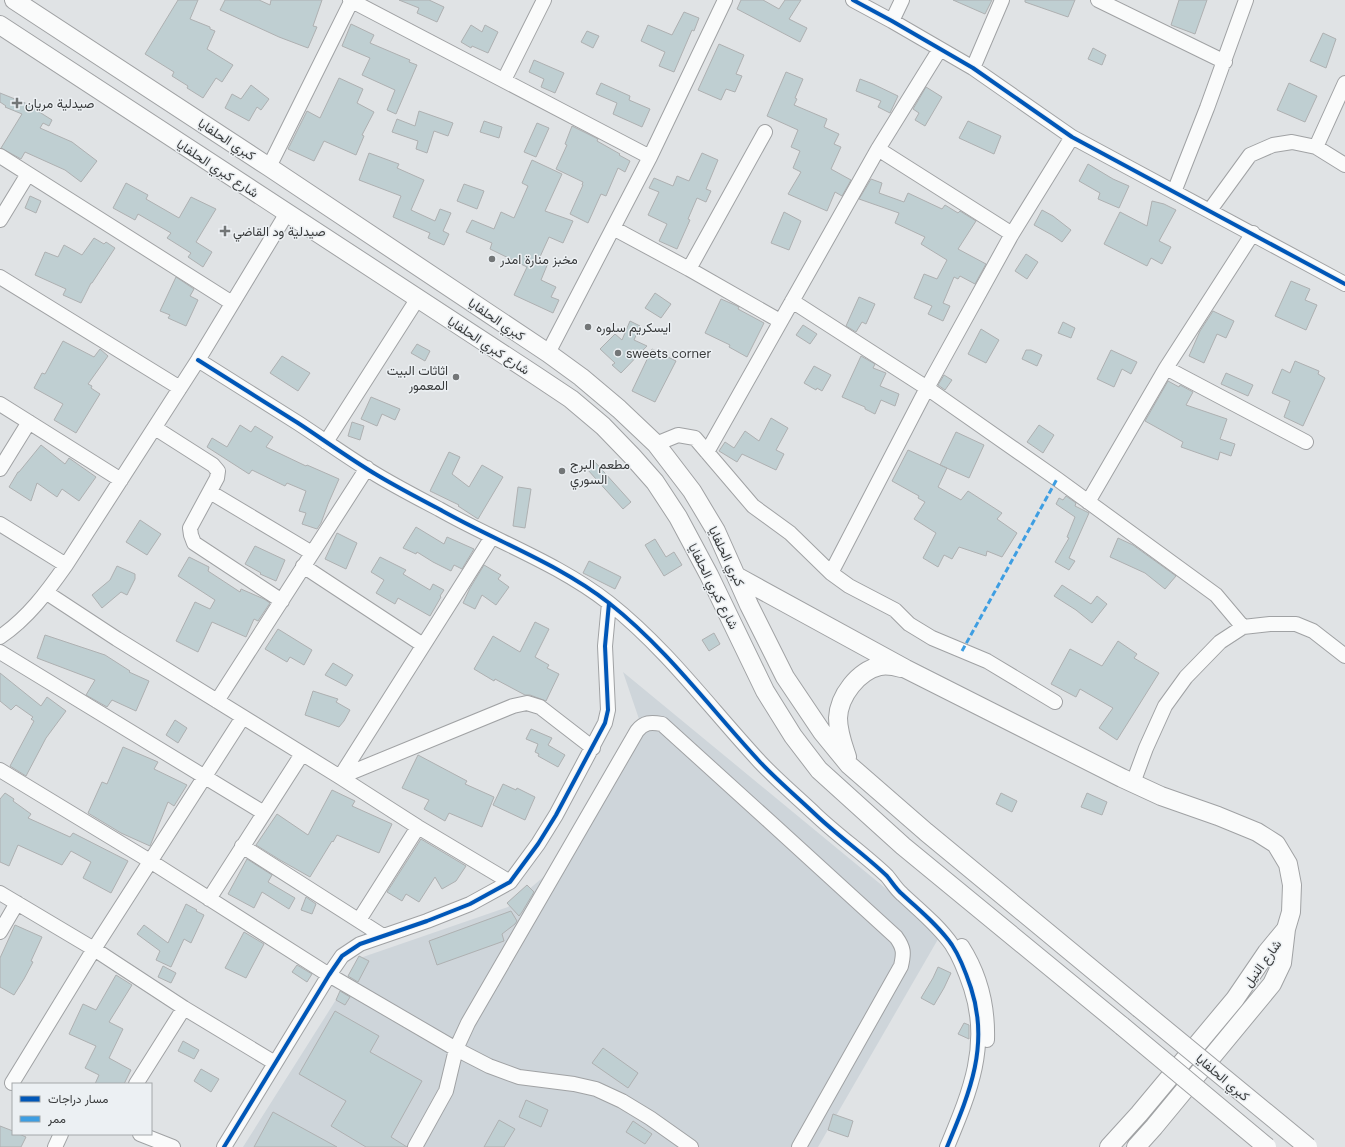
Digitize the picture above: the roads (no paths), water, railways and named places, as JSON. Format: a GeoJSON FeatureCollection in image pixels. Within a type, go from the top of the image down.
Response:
{"type":"FeatureCollection","features":[{"type":"Feature","properties":{"kind":"main road","name":"كبري الحلفايا"},"geometry":{"type":"LineString","coordinates":[[14,0],[269,167],[548,353],[614,404],[656,444],[692,491],[716,531],[785,677],[822,732],[849,765],[926,832],[1308,1147]]}},
{"type":"Feature","properties":{"kind":"main road","name":"شارع كبري الحلفايا"},"geometry":{"type":"LineString","coordinates":[[0,25],[571,399],[603,426],[655,482],[678,517],[709,575],[765,691],[793,736],[815,764],[904,846],[1122,1026]]}},
{"type":"Feature","properties":{"kind":"main road"},"geometry":{"type":"LineString","coordinates":[[738,577],[906,668],[1133,783],[1161,796],[1218,816],[1257,832],[1276,844],[1288,864],[1292,885],[1291,912],[1286,929]]}},
{"type":"Feature","properties":{"kind":"main road"},"geometry":{"type":"LineString","coordinates":[[849,765],[839,732],[838,717],[842,702],[849,689],[858,678],[869,670],[880,666],[890,665],[906,668]]}},
{"type":"Feature","properties":{"kind":"main road","name":"شارع النيل"},"geometry":{"type":"LineString","coordinates":[[1109,1147],[1139,1114],[1235,1000],[1267,952],[1286,929]]}},
{"type":"Feature","properties":{"kind":"main road","name":"شارع النيل"},"geometry":{"type":"LineString","coordinates":[[1136,1147],[1272,984],[1282,963],[1286,929]]}},
{"type":"Feature","properties":{"kind":"main road","name":"كبري الحلفايا"},"geometry":{"type":"LineString","coordinates":[[1122,1026],[1267,1147]]}},
{"type":"Feature","properties":{"kind":"street"},"geometry":{"type":"LineString","coordinates":[[269,167],[351,0],[650,157]]}},
{"type":"Feature","properties":{"kind":"street"},"geometry":{"type":"LineString","coordinates":[[504,80],[544,0]]}},
{"type":"Feature","properties":{"kind":"street"},"geometry":{"type":"LineString","coordinates":[[548,353],[650,157],[725,0]]}},
{"type":"Feature","properties":{"kind":"street"},"geometry":{"type":"LineString","coordinates":[[853,0],[973,68],[1072,136],[1345,284]]}},
{"type":"Feature","properties":{"kind":"street"},"geometry":{"type":"LineString","coordinates":[[892,21],[902,0]]}},
{"type":"Feature","properties":{"kind":"street"},"geometry":{"type":"LineString","coordinates":[[973,68],[1002,0]]}},
{"type":"Feature","properties":{"kind":"street"},"geometry":{"type":"LineString","coordinates":[[1098,0],[1225,62]]}},
{"type":"Feature","properties":{"kind":"street"},"geometry":{"type":"LineString","coordinates":[[1174,192],[1225,62],[1246,0]]}},
{"type":"Feature","properties":{"kind":"street"},"geometry":{"type":"LineString","coordinates":[[707,452],[878,149],[940,49]]}},
{"type":"Feature","properties":{"kind":"street"},"geometry":{"type":"LineString","coordinates":[[1316,147],[1345,83]]}},
{"type":"Feature","properties":{"kind":"street"},"geometry":{"type":"LineString","coordinates":[[689,268],[765,132]]}},
{"type":"Feature","properties":{"kind":"street"},"geometry":{"type":"LineString","coordinates":[[830,573],[927,388],[1012,234],[1072,136]]}},
{"type":"Feature","properties":{"kind":"street"},"geometry":{"type":"LineString","coordinates":[[1210,210],[1250,155],[1273,145],[1292,142],[1316,147],[1345,165]]}},
{"type":"Feature","properties":{"kind":"street"},"geometry":{"type":"LineString","coordinates":[[878,149],[1012,234]]}},
{"type":"Feature","properties":{"kind":"street"},"geometry":{"type":"LineString","coordinates":[[0,156],[232,303]]}},
{"type":"Feature","properties":{"kind":"street"},"geometry":{"type":"LineString","coordinates":[[0,220],[28,174]]}},
{"type":"Feature","properties":{"kind":"street"},"geometry":{"type":"LineString","coordinates":[[0,637],[26,617],[47,593],[66,565],[198,360],[287,213]]}},
{"type":"Feature","properties":{"kind":"street"},"geometry":{"type":"LineString","coordinates":[[613,228],[689,268],[780,321]]}},
{"type":"Feature","properties":{"kind":"street"},"geometry":{"type":"LineString","coordinates":[[1088,502],[1166,368],[1253,233]]}},
{"type":"Feature","properties":{"kind":"street"},"geometry":{"type":"LineString","coordinates":[[0,277],[180,388]]}},
{"type":"Feature","properties":{"kind":"street"},"geometry":{"type":"LineString","coordinates":[[326,442],[418,298]]}},
{"type":"Feature","properties":{"kind":"street"},"geometry":{"type":"LineString","coordinates":[[792,301],[927,388],[1088,502],[1216,596],[1244,627]]}},
{"type":"Feature","properties":{"kind":"street"},"geometry":{"type":"LineString","coordinates":[[198,360],[367,468],[445,513],[552,566],[584,585],[609,603],[641,630],[663,652],[760,762],[824,822],[888,877],[899,891],[930,920],[952,945],[965,972],[976,1007],[978,1022],[978,1046],[973,1076],[967,1098],[947,1147]]}},
{"type":"Feature","properties":{"kind":"street"},"geometry":{"type":"LineString","coordinates":[[1166,368],[1306,442]]}},
{"type":"Feature","properties":{"kind":"street"},"geometry":{"type":"LineString","coordinates":[[0,404],[121,480]]}},
{"type":"Feature","properties":{"kind":"street"},"geometry":{"type":"LineString","coordinates":[[0,469],[29,422]]}},
{"type":"Feature","properties":{"kind":"street"},"geometry":{"type":"LineString","coordinates":[[155,428],[213,465],[218,471],[217,478],[190,528],[190,535],[194,543],[282,601]]}},
{"type":"Feature","properties":{"kind":"street"},"geometry":{"type":"LineString","coordinates":[[656,444],[678,435],[695,438],[753,506],[790,532],[830,573],[849,586],[895,610],[909,624],[932,638],[988,661],[1055,702]]}},
{"type":"Feature","properties":{"kind":"street"},"geometry":{"type":"LineString","coordinates":[[217,701],[367,468]]}},
{"type":"Feature","properties":{"kind":"street"},"geometry":{"type":"LineString","coordinates":[[210,492],[312,553]]}},
{"type":"Feature","properties":{"kind":"street"},"geometry":{"type":"LineString","coordinates":[[0,524],[66,565]]}},
{"type":"Feature","properties":{"kind":"street"},"geometry":{"type":"LineString","coordinates":[[340,777],[422,645],[492,537]]}},
{"type":"Feature","properties":{"kind":"street"},"geometry":{"type":"LineString","coordinates":[[303,566],[422,645]]}},
{"type":"Feature","properties":{"kind":"street"},"geometry":{"type":"LineString","coordinates":[[47,593],[418,827],[510,882]]}},
{"type":"Feature","properties":{"kind":"street"},"geometry":{"type":"LineString","coordinates":[[224,1147],[342,956],[360,944],[427,921],[470,904],[510,882],[538,844],[556,815],[605,723],[608,710],[605,646],[609,603]]}},
{"type":"Feature","properties":{"kind":"street"},"geometry":{"type":"LineString","coordinates":[[1133,783],[1146,748],[1165,706],[1186,677],[1220,642],[1244,627],[1270,624],[1296,624],[1313,631],[1345,656]]}},
{"type":"Feature","properties":{"kind":"street"},"geometry":{"type":"LineString","coordinates":[[0,652],[264,813]]}},
{"type":"Feature","properties":{"kind":"street"},"geometry":{"type":"LineString","coordinates":[[340,777],[513,706],[527,703],[540,707],[593,748]]}},
{"type":"Feature","properties":{"kind":"street"},"geometry":{"type":"LineString","coordinates":[[9,1082],[243,717]]}},
{"type":"Feature","properties":{"kind":"street"},"geometry":{"type":"LineString","coordinates":[[415,1147],[446,1091],[456,1049],[472,1017],[640,726],[646,723],[654,722],[662,724],[879,921],[896,937],[902,946],[903,954],[901,966],[799,1147]]}},
{"type":"Feature","properties":{"kind":"street"},"geometry":{"type":"LineString","coordinates":[[209,899],[302,754]]}},
{"type":"Feature","properties":{"kind":"street"},"geometry":{"type":"LineString","coordinates":[[0,770],[150,861],[329,975],[456,1049],[489,1066],[519,1077],[574,1084],[596,1089],[622,1101],[691,1147]]}},
{"type":"Feature","properties":{"kind":"street"},"geometry":{"type":"LineString","coordinates":[[359,920],[418,827]]}},
{"type":"Feature","properties":{"kind":"street"},"geometry":{"type":"LineString","coordinates":[[242,846],[383,936]]}},
{"type":"Feature","properties":{"kind":"street"},"geometry":{"type":"LineString","coordinates":[[888,877],[903,885],[936,913],[949,927],[968,956],[981,988],[987,1020],[986,1054],[982,1078],[976,1099],[957,1147]]}},
{"type":"Feature","properties":{"kind":"street"},"geometry":{"type":"LineString","coordinates":[[0,893],[94,949],[184,1008],[275,1063]]}},
{"type":"Feature","properties":{"kind":"street"},"geometry":{"type":"LineString","coordinates":[[0,932],[17,903]]}},
{"type":"Feature","properties":{"kind":"street"},"geometry":{"type":"LineString","coordinates":[[137,1083],[184,1008]]}},
{"type":"Feature","properties":{"kind":"street"},"geometry":{"type":"LineString","coordinates":[[55,1147],[61,1135]]}},
{"type":"Feature","properties":{"kind":"street"},"geometry":{"type":"LineString","coordinates":[[143,1135],[173,1147]]}},
{"type":"Feature","properties":{"kind":"place","name":"صيدلية مريان"},"geometry":{"type":"Point","coordinates":[17,103]}},
{"type":"Feature","properties":{"kind":"place","name":"صيدلية ود القاضي"},"geometry":{"type":"Point","coordinates":[225,231]}},
{"type":"Feature","properties":{"kind":"place","name":"مخبز منارة امدر"},"geometry":{"type":"Point","coordinates":[492,259]}},
{"type":"Feature","properties":{"kind":"place","name":"ايسكريم سلوره"},"geometry":{"type":"Point","coordinates":[588,327]}},
{"type":"Feature","properties":{"kind":"place","name":"sweets corner"},"geometry":{"type":"Point","coordinates":[618,353]}},
{"type":"Feature","properties":{"kind":"place","name":"اثاثات البيت المعمور"},"geometry":{"type":"Point","coordinates":[456,377]}},
{"type":"Feature","properties":{"kind":"place","name":"مطعم البرج السوري"},"geometry":{"type":"Point","coordinates":[562,471]}}]}
